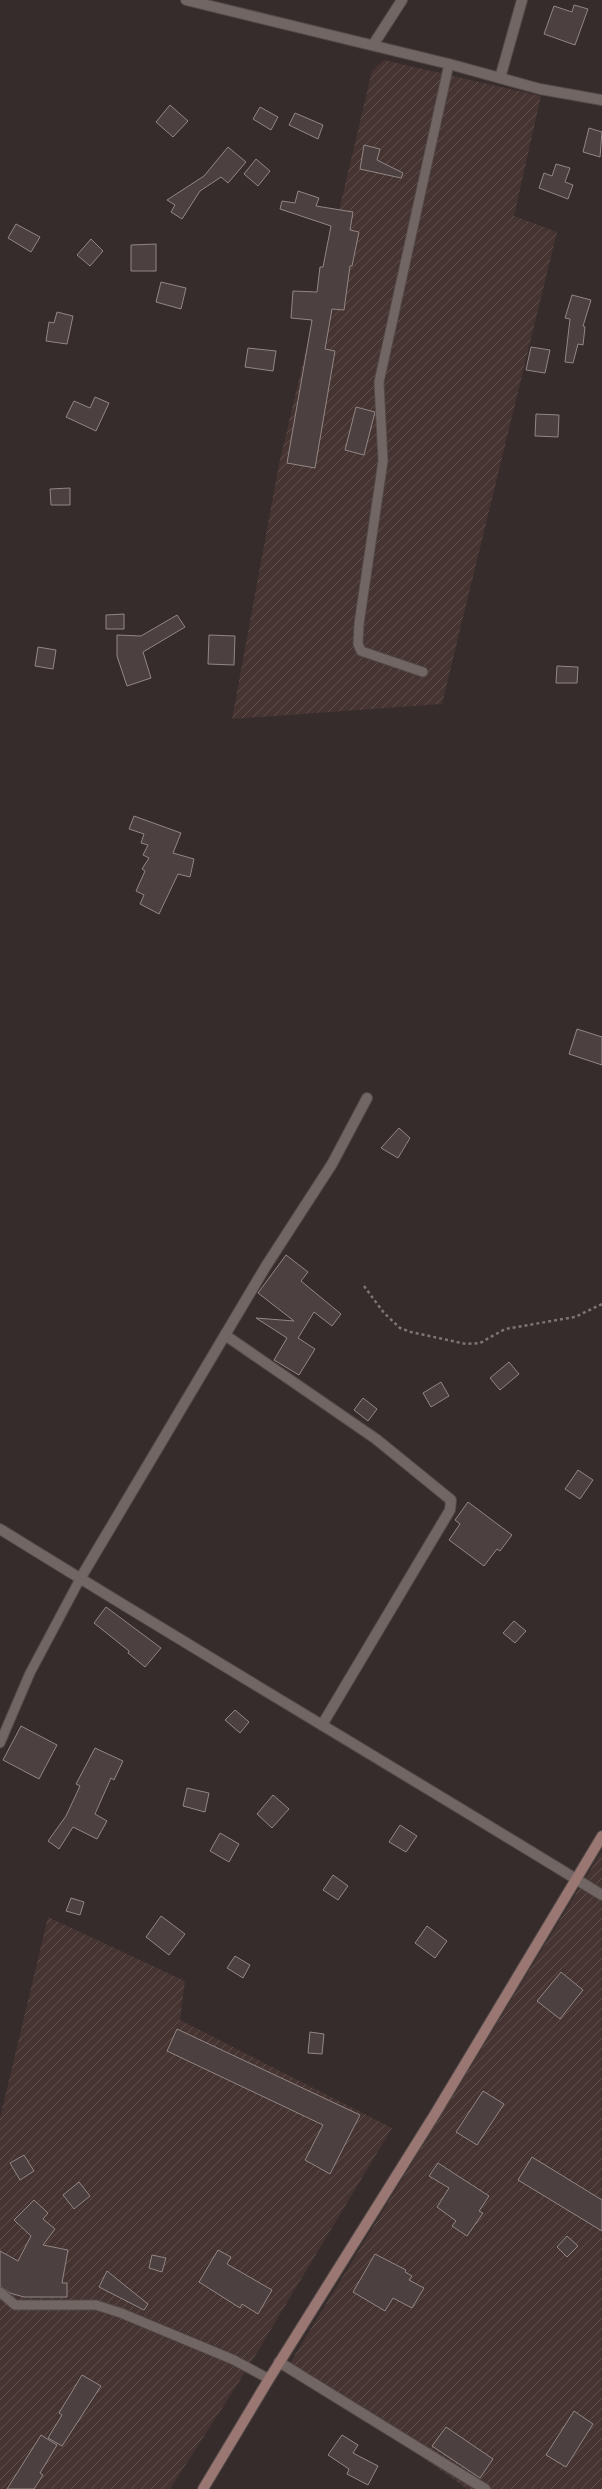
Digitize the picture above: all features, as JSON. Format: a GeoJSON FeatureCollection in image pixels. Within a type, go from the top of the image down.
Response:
{"type":"FeatureCollection","features":[{"type":"Feature","properties":{"kind":"main road"},"geometry":{"type":"LineString","coordinates":[[203,2489],[279,2362],[435,2114],[602,1836]]}},
{"type":"Feature","properties":{"kind":"street"},"geometry":{"type":"LineString","coordinates":[[186,0],[449,64],[540,89],[602,100]]}},
{"type":"Feature","properties":{"kind":"street"},"geometry":{"type":"LineString","coordinates":[[373,45],[402,0]]}},
{"type":"Feature","properties":{"kind":"street"},"geometry":{"type":"LineString","coordinates":[[500,78],[522,0]]}},
{"type":"Feature","properties":{"kind":"street"},"geometry":{"type":"LineString","coordinates":[[80,1579],[266,1266],[332,1164],[367,1098]]}},
{"type":"Feature","properties":{"kind":"street"},"geometry":{"type":"LineString","coordinates":[[225,1335],[376,1439],[451,1500],[450,1510],[322,1725]]}},
{"type":"Feature","properties":{"kind":"street"},"geometry":{"type":"LineString","coordinates":[[0,1529],[322,1725],[514,1839],[602,1895]]}},
{"type":"Feature","properties":{"kind":"street"},"geometry":{"type":"LineString","coordinates":[[279,2362],[485,2489]]}},
{"type":"Feature","properties":{"kind":"lane"},"geometry":{"type":"LineString","coordinates":[[423,672],[361,651],[358,644],[358,624],[383,461],[379,382],[449,64]]}},
{"type":"Feature","properties":{"kind":"lane"},"geometry":{"type":"LineString","coordinates":[[0,1742],[30,1673],[80,1579]]}},
{"type":"Feature","properties":{"kind":"lane"},"geometry":{"type":"LineString","coordinates":[[0,2292],[15,2305],[96,2305],[121,2313],[234,2360],[269,2379]]}},
{"type":"Feature","properties":{"kind":"path"},"geometry":{"type":"LineString","coordinates":[[364,1286],[384,1313],[400,1328],[410,1332],[466,1344],[480,1342],[505,1329],[575,1317],[602,1304]]}},
{"type":"Feature","properties":{"kind":"shaded area"},"geometry":{"type":"Polygon","coordinates":[[[384,60],[541,96],[514,216],[557,232],[442,704],[232,719],[279,464],[372,71],[384,60]]]}},
{"type":"Feature","properties":{"kind":"shaded area"},"geometry":{"type":"Polygon","coordinates":[[[602,1851],[602,2489],[467,2489],[290,2363],[602,1851]]]}},
{"type":"Feature","properties":{"kind":"shaded area"},"geometry":{"type":"Polygon","coordinates":[[[48,1917],[185,1981],[180,2020],[392,2128],[244,2374],[170,2489],[0,2489],[0,2118],[48,1917]]]}},
{"type":"Feature","properties":{"kind":"building"},"geometry":{"type":"Polygon","coordinates":[[[574,5],[588,9],[575,45],[544,34],[554,6],[572,12],[574,5]]]}},
{"type":"Feature","properties":{"kind":"building"},"geometry":{"type":"Polygon","coordinates":[[[170,105],[188,121],[173,137],[156,122],[170,105]]]}},
{"type":"Feature","properties":{"kind":"building"},"geometry":{"type":"Polygon","coordinates":[[[260,107],[278,117],[271,130],[253,119],[260,107]]]}},
{"type":"Feature","properties":{"kind":"building"},"geometry":{"type":"Polygon","coordinates":[[[295,113],[323,125],[318,139],[289,125],[295,113]]]}},
{"type":"Feature","properties":{"kind":"building"},"geometry":{"type":"Polygon","coordinates":[[[589,128],[602,132],[600,157],[583,152],[589,128]]]}},
{"type":"Feature","properties":{"kind":"building"},"geometry":{"type":"Polygon","coordinates":[[[364,145],[380,149],[377,160],[403,173],[401,178],[360,169],[364,145]]]}},
{"type":"Feature","properties":{"kind":"building"},"geometry":{"type":"Polygon","coordinates":[[[228,147],[246,162],[228,183],[221,177],[200,191],[182,219],[171,212],[175,205],[167,200],[204,176],[228,147]]]}},
{"type":"Feature","properties":{"kind":"building"},"geometry":{"type":"Polygon","coordinates":[[[256,159],[270,171],[258,186],[244,174],[256,159]]]}},
{"type":"Feature","properties":{"kind":"building"},"geometry":{"type":"Polygon","coordinates":[[[556,164],[570,168],[565,182],[573,185],[568,199],[539,188],[544,173],[552,176],[556,164]]]}},
{"type":"Feature","properties":{"kind":"building"},"geometry":{"type":"Polygon","coordinates":[[[298,191],[319,198],[316,206],[353,212],[350,230],[359,232],[352,266],[350,266],[344,310],[332,309],[325,349],[335,351],[315,468],[287,463],[312,320],[291,318],[293,291],[317,292],[320,267],[323,267],[331,226],[280,209],[282,201],[295,203],[298,191]]]}},
{"type":"Feature","properties":{"kind":"building"},"geometry":{"type":"Polygon","coordinates":[[[16,224],[40,237],[31,252],[8,238],[16,224]]]}},
{"type":"Feature","properties":{"kind":"building"},"geometry":{"type":"Polygon","coordinates":[[[91,239],[103,251],[90,266],[77,255],[91,239]]]}},
{"type":"Feature","properties":{"kind":"building"},"geometry":{"type":"Polygon","coordinates":[[[156,244],[156,271],[131,271],[131,245],[156,244]]]}},
{"type":"Feature","properties":{"kind":"building"},"geometry":{"type":"Polygon","coordinates":[[[161,282],[186,288],[181,309],[156,302],[161,282]]]}},
{"type":"Feature","properties":{"kind":"building"},"geometry":{"type":"Polygon","coordinates":[[[572,295],[591,300],[583,326],[585,327],[583,345],[578,344],[573,363],[565,362],[570,319],[565,318],[572,295]]]}},
{"type":"Feature","properties":{"kind":"building"},"geometry":{"type":"Polygon","coordinates":[[[57,312],[73,316],[67,344],[46,341],[49,322],[54,323],[57,312]]]}},
{"type":"Feature","properties":{"kind":"building"},"geometry":{"type":"Polygon","coordinates":[[[531,347],[550,350],[545,373],[526,370],[531,347]]]}},
{"type":"Feature","properties":{"kind":"building"},"geometry":{"type":"Polygon","coordinates":[[[248,348],[276,351],[273,371],[245,367],[248,348]]]}},
{"type":"Feature","properties":{"kind":"building"},"geometry":{"type":"Polygon","coordinates":[[[95,397],[109,403],[96,431],[66,417],[74,401],[90,408],[95,397]]]}},
{"type":"Feature","properties":{"kind":"building"},"geometry":{"type":"Polygon","coordinates":[[[356,407],[375,412],[364,455],[345,450],[356,407]]]}},
{"type":"Feature","properties":{"kind":"building"},"geometry":{"type":"Polygon","coordinates":[[[536,414],[559,415],[558,437],[535,436],[536,414]]]}},
{"type":"Feature","properties":{"kind":"building"},"geometry":{"type":"Polygon","coordinates":[[[70,488],[70,505],[51,505],[50,489],[70,488]]]}},
{"type":"Feature","properties":{"kind":"building"},"geometry":{"type":"Polygon","coordinates":[[[124,614],[124,629],[106,629],[106,615],[124,614]]]}},
{"type":"Feature","properties":{"kind":"building"},"geometry":{"type":"Polygon","coordinates":[[[177,615],[185,627],[143,652],[151,678],[127,686],[117,656],[117,635],[141,636],[177,615]]]}},
{"type":"Feature","properties":{"kind":"building"},"geometry":{"type":"Polygon","coordinates":[[[209,635],[235,636],[234,665],[208,664],[209,635]]]}},
{"type":"Feature","properties":{"kind":"building"},"geometry":{"type":"Polygon","coordinates":[[[38,647],[56,650],[53,669],[35,666],[38,647]]]}},
{"type":"Feature","properties":{"kind":"building"},"geometry":{"type":"Polygon","coordinates":[[[557,666],[578,667],[577,683],[556,683],[557,666]]]}},
{"type":"Feature","properties":{"kind":"building"},"geometry":{"type":"Polygon","coordinates":[[[134,816],[181,833],[173,853],[194,859],[190,877],[178,874],[159,914],[140,904],[144,895],[136,891],[145,871],[142,869],[149,858],[143,855],[148,845],[141,843],[144,834],[129,829],[134,816]]]}},
{"type":"Feature","properties":{"kind":"building"},"geometry":{"type":"Polygon","coordinates":[[[577,1029],[602,1037],[602,1065],[569,1054],[577,1029]]]}},
{"type":"Feature","properties":{"kind":"building"},"geometry":{"type":"Polygon","coordinates":[[[399,1128],[410,1138],[398,1158],[381,1148],[399,1128]]]}},
{"type":"Feature","properties":{"kind":"building"},"geometry":{"type":"Polygon","coordinates":[[[286,1255],[308,1272],[301,1281],[341,1314],[332,1326],[314,1312],[298,1338],[315,1349],[299,1375],[274,1360],[287,1338],[256,1318],[294,1321],[258,1293],[286,1255]]]}},
{"type":"Feature","properties":{"kind":"building"},"geometry":{"type":"Polygon","coordinates":[[[509,1362],[519,1374],[500,1390],[490,1378],[509,1362]]]}},
{"type":"Feature","properties":{"kind":"building"},"geometry":{"type":"Polygon","coordinates":[[[441,1382],[449,1396],[431,1407],[423,1393],[441,1382]]]}},
{"type":"Feature","properties":{"kind":"building"},"geometry":{"type":"Polygon","coordinates":[[[363,1398],[377,1409],[368,1421],[354,1410],[363,1398]]]}},
{"type":"Feature","properties":{"kind":"building"},"geometry":{"type":"Polygon","coordinates":[[[578,1470],[593,1480],[580,1499],[565,1489],[578,1470]]]}},
{"type":"Feature","properties":{"kind":"building"},"geometry":{"type":"Polygon","coordinates":[[[468,1502],[512,1535],[500,1551],[497,1549],[484,1566],[449,1540],[460,1524],[455,1520],[468,1502]]]}},
{"type":"Feature","properties":{"kind":"building"},"geometry":{"type":"Polygon","coordinates":[[[106,1607],[161,1648],[145,1667],[128,1653],[129,1651],[94,1623],[106,1607]]]}},
{"type":"Feature","properties":{"kind":"building"},"geometry":{"type":"Polygon","coordinates":[[[514,1621],[526,1631],[515,1643],[503,1633],[514,1621]]]}},
{"type":"Feature","properties":{"kind":"building"},"geometry":{"type":"Polygon","coordinates":[[[235,1710],[249,1722],[240,1733],[225,1720],[235,1710]]]}},
{"type":"Feature","properties":{"kind":"building"},"geometry":{"type":"Polygon","coordinates":[[[21,1726],[57,1745],[39,1779],[3,1760],[21,1726]]]}},
{"type":"Feature","properties":{"kind":"building"},"geometry":{"type":"Polygon","coordinates":[[[95,1748],[123,1761],[114,1780],[111,1778],[95,1814],[107,1821],[97,1839],[73,1827],[59,1849],[48,1841],[66,1816],[80,1786],[76,1784],[95,1748]]]}},
{"type":"Feature","properties":{"kind":"building"},"geometry":{"type":"Polygon","coordinates":[[[187,1788],[209,1793],[205,1812],[183,1806],[187,1788]]]}},
{"type":"Feature","properties":{"kind":"building"},"geometry":{"type":"Polygon","coordinates":[[[273,1795],[289,1809],[272,1828],[257,1814],[273,1795]]]}},
{"type":"Feature","properties":{"kind":"building"},"geometry":{"type":"Polygon","coordinates":[[[400,1825],[417,1836],[406,1852],[389,1842],[400,1825]]]}},
{"type":"Feature","properties":{"kind":"building"},"geometry":{"type":"Polygon","coordinates":[[[220,1833],[239,1844],[229,1862],[210,1851],[220,1833]]]}},
{"type":"Feature","properties":{"kind":"building"},"geometry":{"type":"Polygon","coordinates":[[[333,1875],[348,1886],[338,1900],[323,1890],[333,1875]]]}},
{"type":"Feature","properties":{"kind":"building"},"geometry":{"type":"Polygon","coordinates":[[[71,1898],[84,1902],[80,1915],[66,1911],[71,1898]]]}},
{"type":"Feature","properties":{"kind":"building"},"geometry":{"type":"Polygon","coordinates":[[[161,1916],[185,1934],[169,1955],[146,1937],[161,1916]]]}},
{"type":"Feature","properties":{"kind":"building"},"geometry":{"type":"Polygon","coordinates":[[[427,1926],[447,1941],[435,1958],[415,1943],[427,1926]]]}},
{"type":"Feature","properties":{"kind":"building"},"geometry":{"type":"Polygon","coordinates":[[[235,1956],[250,1965],[243,1978],[227,1968],[235,1956]]]}},
{"type":"Feature","properties":{"kind":"building"},"geometry":{"type":"Polygon","coordinates":[[[561,1972],[583,1990],[560,2019],[537,2001],[561,1972]]]}},
{"type":"Feature","properties":{"kind":"building"},"geometry":{"type":"Polygon","coordinates":[[[177,2029],[360,2115],[330,2174],[305,2160],[323,2125],[167,2051],[177,2029]]]}},
{"type":"Feature","properties":{"kind":"building"},"geometry":{"type":"Polygon","coordinates":[[[310,2032],[324,2034],[322,2054],[308,2053],[310,2032]]]}},
{"type":"Feature","properties":{"kind":"building"},"geometry":{"type":"Polygon","coordinates":[[[483,2091],[504,2104],[477,2145],[456,2132],[483,2091]]]}},
{"type":"Feature","properties":{"kind":"building"},"geometry":{"type":"Polygon","coordinates":[[[24,2155],[34,2171],[20,2180],[10,2163],[24,2155]]]}},
{"type":"Feature","properties":{"kind":"building"},"geometry":{"type":"Polygon","coordinates":[[[532,2157],[602,2200],[602,2231],[518,2180],[532,2157]]]}},
{"type":"Feature","properties":{"kind":"building"},"geometry":{"type":"Polygon","coordinates":[[[438,2163],[489,2196],[479,2211],[483,2213],[467,2236],[452,2226],[456,2221],[437,2207],[449,2188],[429,2176],[438,2163]]]}},
{"type":"Feature","properties":{"kind":"building"},"geometry":{"type":"Polygon","coordinates":[[[79,2182],[90,2196],[74,2209],[63,2195],[79,2182]]]}},
{"type":"Feature","properties":{"kind":"building"},"geometry":{"type":"Polygon","coordinates":[[[34,2200],[48,2213],[43,2219],[55,2229],[43,2245],[68,2250],[62,2283],[67,2283],[67,2297],[24,2297],[10,2293],[0,2286],[0,2251],[18,2261],[31,2236],[14,2220],[34,2200]]]}},
{"type":"Feature","properties":{"kind":"building"},"geometry":{"type":"Polygon","coordinates":[[[567,2236],[578,2246],[567,2257],[557,2247],[567,2236]]]}},
{"type":"Feature","properties":{"kind":"building"},"geometry":{"type":"Polygon","coordinates":[[[218,2250],[231,2257],[227,2264],[272,2290],[258,2314],[242,2304],[240,2308],[199,2282],[218,2250]]]}},
{"type":"Feature","properties":{"kind":"building"},"geometry":{"type":"Polygon","coordinates":[[[375,2254],[406,2270],[405,2272],[412,2276],[409,2280],[424,2288],[412,2308],[393,2298],[385,2311],[353,2292],[375,2254]]]}},
{"type":"Feature","properties":{"kind":"building"},"geometry":{"type":"Polygon","coordinates":[[[152,2255],[166,2258],[162,2272],[149,2268],[152,2255]]]}},
{"type":"Feature","properties":{"kind":"building"},"geometry":{"type":"Polygon","coordinates":[[[107,2271],[148,2304],[144,2310],[99,2287],[107,2271]]]}},
{"type":"Feature","properties":{"kind":"building"},"geometry":{"type":"Polygon","coordinates":[[[82,2375],[101,2386],[62,2446],[48,2438],[62,2415],[59,2413],[82,2375]]]}},
{"type":"Feature","properties":{"kind":"building"},"geometry":{"type":"Polygon","coordinates":[[[574,2411],[593,2424],[566,2467],[546,2455],[574,2411]]]}},
{"type":"Feature","properties":{"kind":"building"},"geometry":{"type":"Polygon","coordinates":[[[446,2427],[493,2459],[480,2478],[432,2446],[446,2427]]]}},
{"type":"Feature","properties":{"kind":"building"},"geometry":{"type":"Polygon","coordinates":[[[41,2435],[57,2445],[40,2473],[43,2475],[34,2489],[7,2489],[41,2435]]]}},
{"type":"Feature","properties":{"kind":"building"},"geometry":{"type":"Polygon","coordinates":[[[342,2435],[358,2445],[353,2453],[378,2466],[368,2485],[347,2474],[349,2469],[328,2455],[342,2435]]]}}]}
